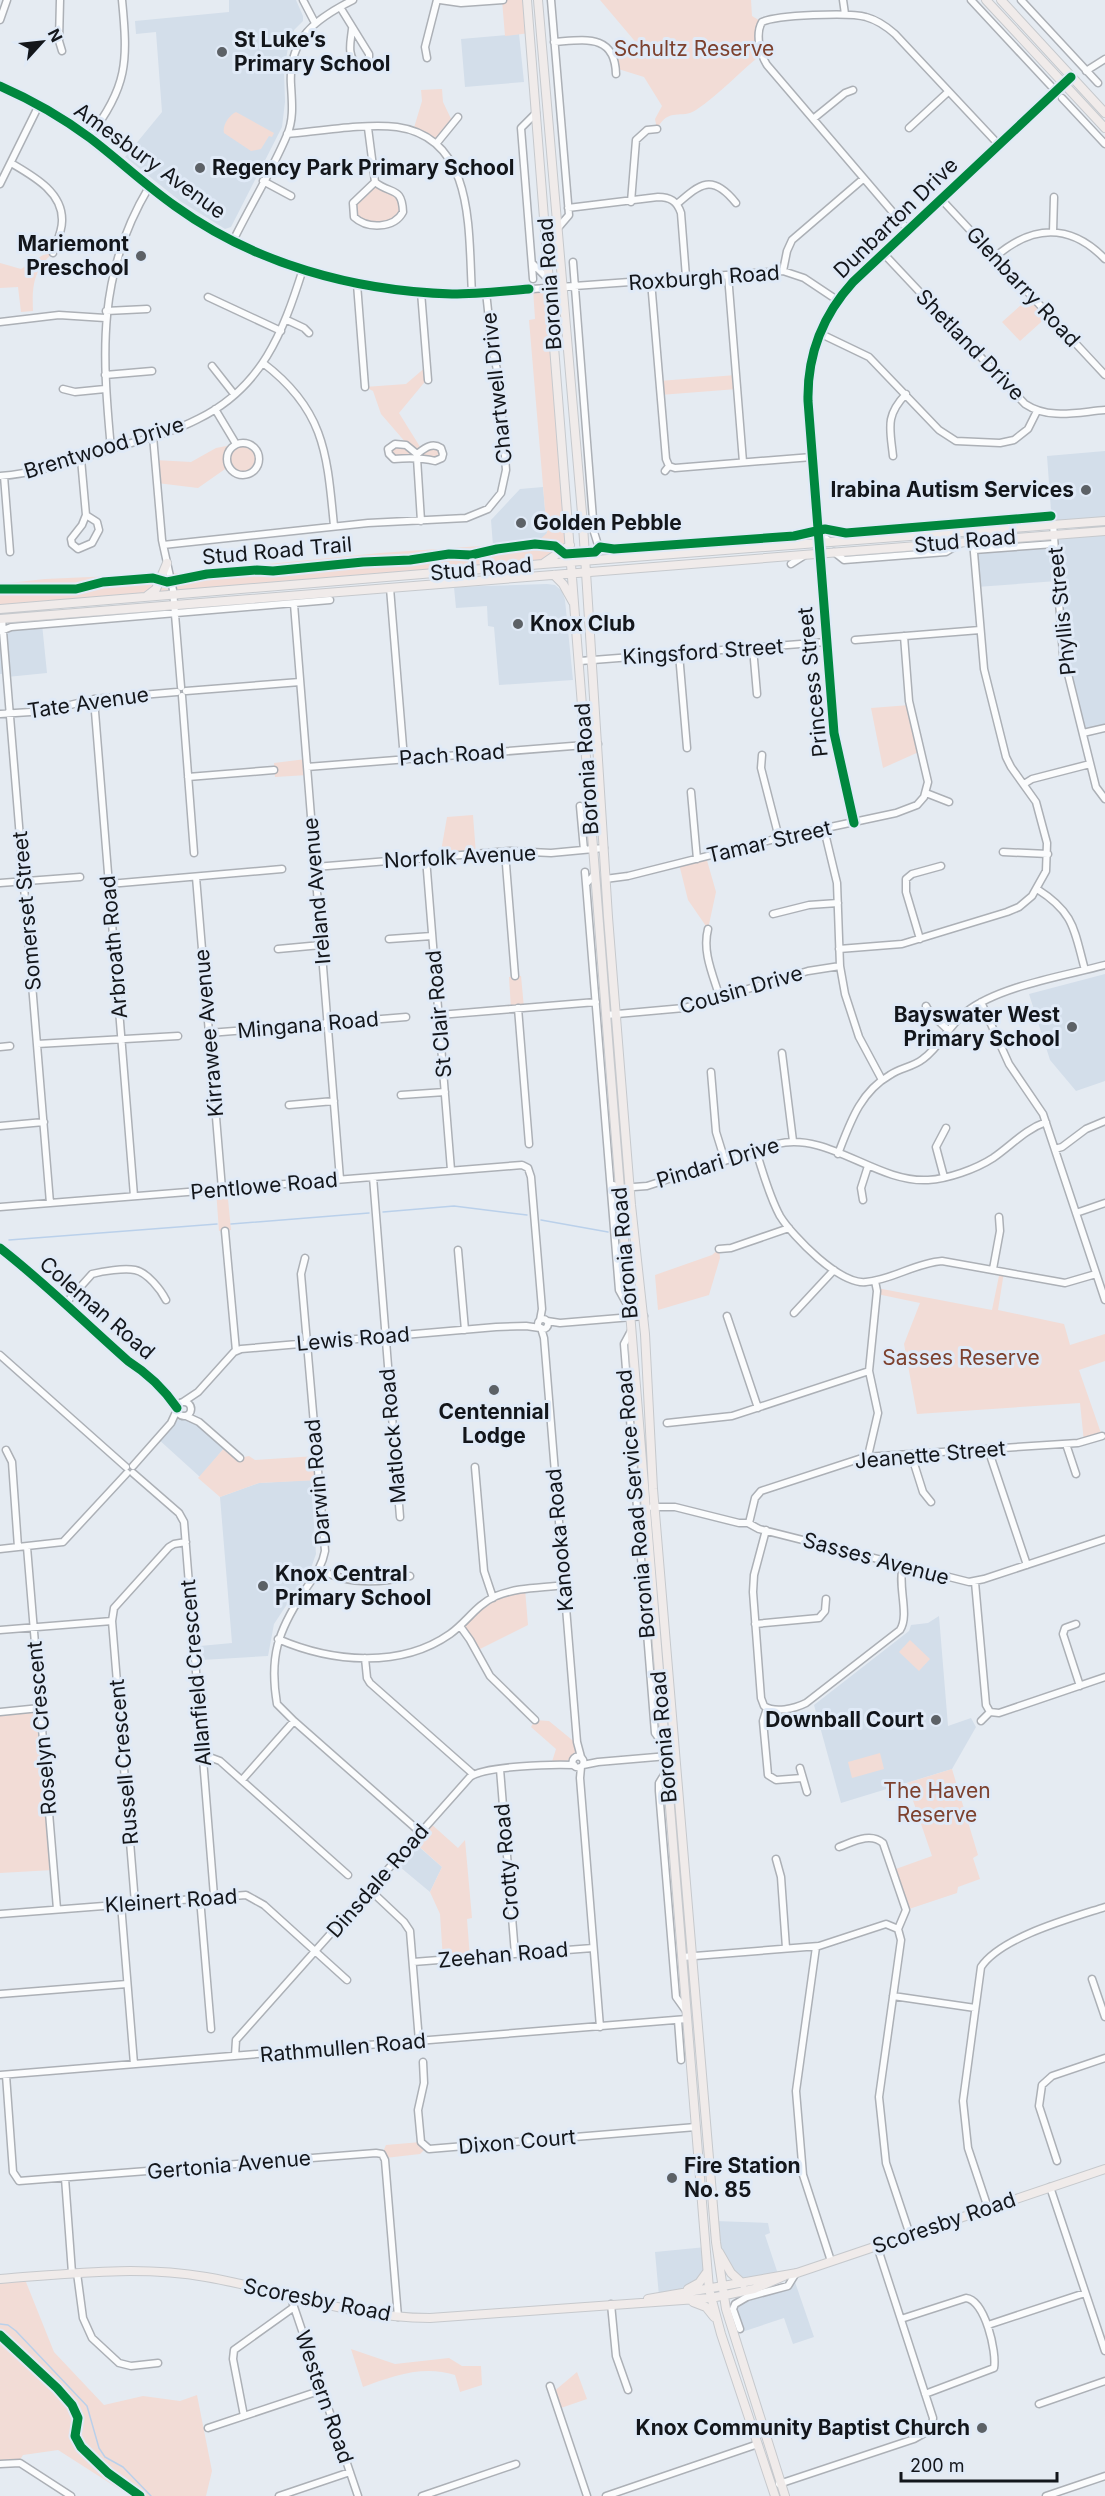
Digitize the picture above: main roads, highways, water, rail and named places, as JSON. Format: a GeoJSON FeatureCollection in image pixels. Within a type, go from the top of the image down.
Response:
{"type":"FeatureCollection","features":[{"type":"Feature","properties":{"kind":"main road","name":"Boronia Road"},"geometry":{"type":"LineString","coordinates":[[527,0],[631,1331],[709,2289],[717,2320],[776,2496]]}},
{"type":"Feature","properties":{"kind":"main road","name":"Boronia Road"},"geometry":{"type":"LineString","coordinates":[[538,0],[587,573],[615,1014],[629,1188],[644,1316],[655,1507],[717,2248],[723,2297],[785,2496]]}},
{"type":"Feature","properties":{"kind":"main road"},"geometry":{"type":"LineString","coordinates":[[986,0],[1105,128]]}},
{"type":"Feature","properties":{"kind":"main road"},"geometry":{"type":"LineString","coordinates":[[1001,0],[1105,113]]}},
{"type":"Feature","properties":{"kind":"main road"},"geometry":{"type":"LineString","coordinates":[[1021,21],[1017,27],[1021,37]]}},
{"type":"Feature","properties":{"kind":"main road","name":"Stud Road"},"geometry":{"type":"LineString","coordinates":[[0,609],[1051,522],[1105,521]]}},
{"type":"Feature","properties":{"kind":"main road"},"geometry":{"type":"LineString","coordinates":[[1093,522],[1094,532]]}},
{"type":"Feature","properties":{"kind":"main road","name":"Stud Road"},"geometry":{"type":"LineString","coordinates":[[1,619],[175,609],[390,588],[1105,531]]}},
{"type":"Feature","properties":{"kind":"main road"},"geometry":{"type":"LineString","coordinates":[[543,564],[570,545]]}},
{"type":"Feature","properties":{"kind":"main road"},"geometry":{"type":"LineString","coordinates":[[143,598],[156,589],[167,563]]}},
{"type":"Feature","properties":{"kind":"main road"},"geometry":{"type":"LineString","coordinates":[[555,575],[563,584],[575,606]]}},
{"type":"Feature","properties":{"kind":"main road"},"geometry":{"type":"LineString","coordinates":[[687,2015],[697,2018]]}},
{"type":"Feature","properties":{"kind":"main road","name":"Scoresby Road"},"geometry":{"type":"LineString","coordinates":[[635,2302],[681,2292],[784,2276],[1105,2169]]}},
{"type":"Feature","properties":{"kind":"main road"},"geometry":{"type":"LineString","coordinates":[[717,2248],[731,2273],[742,2284]]}},
{"type":"Feature","properties":{"kind":"main road","name":"Scoresby Road"},"geometry":{"type":"LineString","coordinates":[[0,2279],[141,2270],[187,2274],[346,2310],[398,2317],[444,2318],[723,2297],[754,2289],[784,2276]]}},
{"type":"Feature","properties":{"kind":"main road"},"geometry":{"type":"LineString","coordinates":[[681,2292],[698,2284],[708,2272]]}},
{"type":"Feature","properties":{"kind":"main road"},"geometry":{"type":"LineString","coordinates":[[688,2300],[706,2307],[717,2320]]}},
{"type":"Feature","properties":{"kind":"waterway"},"geometry":{"type":"LineString","coordinates":[[383,1212],[454,1206],[527,1215]]}},
{"type":"Feature","properties":{"kind":"waterway"},"geometry":{"type":"LineString","coordinates":[[231,1224],[369,1213]]}},
{"type":"Feature","properties":{"kind":"waterway"},"geometry":{"type":"LineString","coordinates":[[541,1220],[608,1232]]}},
{"type":"Feature","properties":{"kind":"waterway"},"geometry":{"type":"LineString","coordinates":[[9,1240],[217,1224]]}},
{"type":"Feature","properties":{"kind":"waterway"},"geometry":{"type":"LineString","coordinates":[[0,2324],[8,2325],[16,2331],[87,2406],[99,2448],[105,2457],[123,2467],[151,2496]]}},
{"type":"Feature","properties":{"kind":"place","name":"St Luke’s Primary School"},"geometry":{"type":"Point","coordinates":[222,52]}},
{"type":"Feature","properties":{"kind":"place","name":"Regency Park Primary School"},"geometry":{"type":"Point","coordinates":[200,168]}},
{"type":"Feature","properties":{"kind":"place","name":"Mariemont Preschool"},"geometry":{"type":"Point","coordinates":[141,256]}},
{"type":"Feature","properties":{"kind":"place","name":"Irabina Autism Services"},"geometry":{"type":"Point","coordinates":[1086,490]}},
{"type":"Feature","properties":{"kind":"place","name":"Golden Pebble"},"geometry":{"type":"Point","coordinates":[521,523]}},
{"type":"Feature","properties":{"kind":"place","name":"Knox Club"},"geometry":{"type":"Point","coordinates":[518,624]}},
{"type":"Feature","properties":{"kind":"place","name":"Bayswater West Primary School"},"geometry":{"type":"Point","coordinates":[1072,1027]}},
{"type":"Feature","properties":{"kind":"place","name":"Centennial Lodge"},"geometry":{"type":"Point","coordinates":[494,1390]}},
{"type":"Feature","properties":{"kind":"place","name":"Knox Central Primary School"},"geometry":{"type":"Point","coordinates":[263,1586]}},
{"type":"Feature","properties":{"kind":"place","name":"Downball Court"},"geometry":{"type":"Point","coordinates":[936,1720]}},
{"type":"Feature","properties":{"kind":"place","name":"Fire Station No. 85"},"geometry":{"type":"Point","coordinates":[672,2178]}},
{"type":"Feature","properties":{"kind":"place","name":"Knox Community Baptist Church"},"geometry":{"type":"Point","coordinates":[982,2428]}},
{"type":"Feature","properties":{"kind":"park label","name":"Schultz Reserve"},"geometry":{"type":"Point","coordinates":[694,49]}},
{"type":"Feature","properties":{"kind":"park label","name":"Sasses Reserve"},"geometry":{"type":"Point","coordinates":[961,1358]}},
{"type":"Feature","properties":{"kind":"park label","name":"The Haven Reserve"},"geometry":{"type":"Point","coordinates":[937,1803]}}]}
